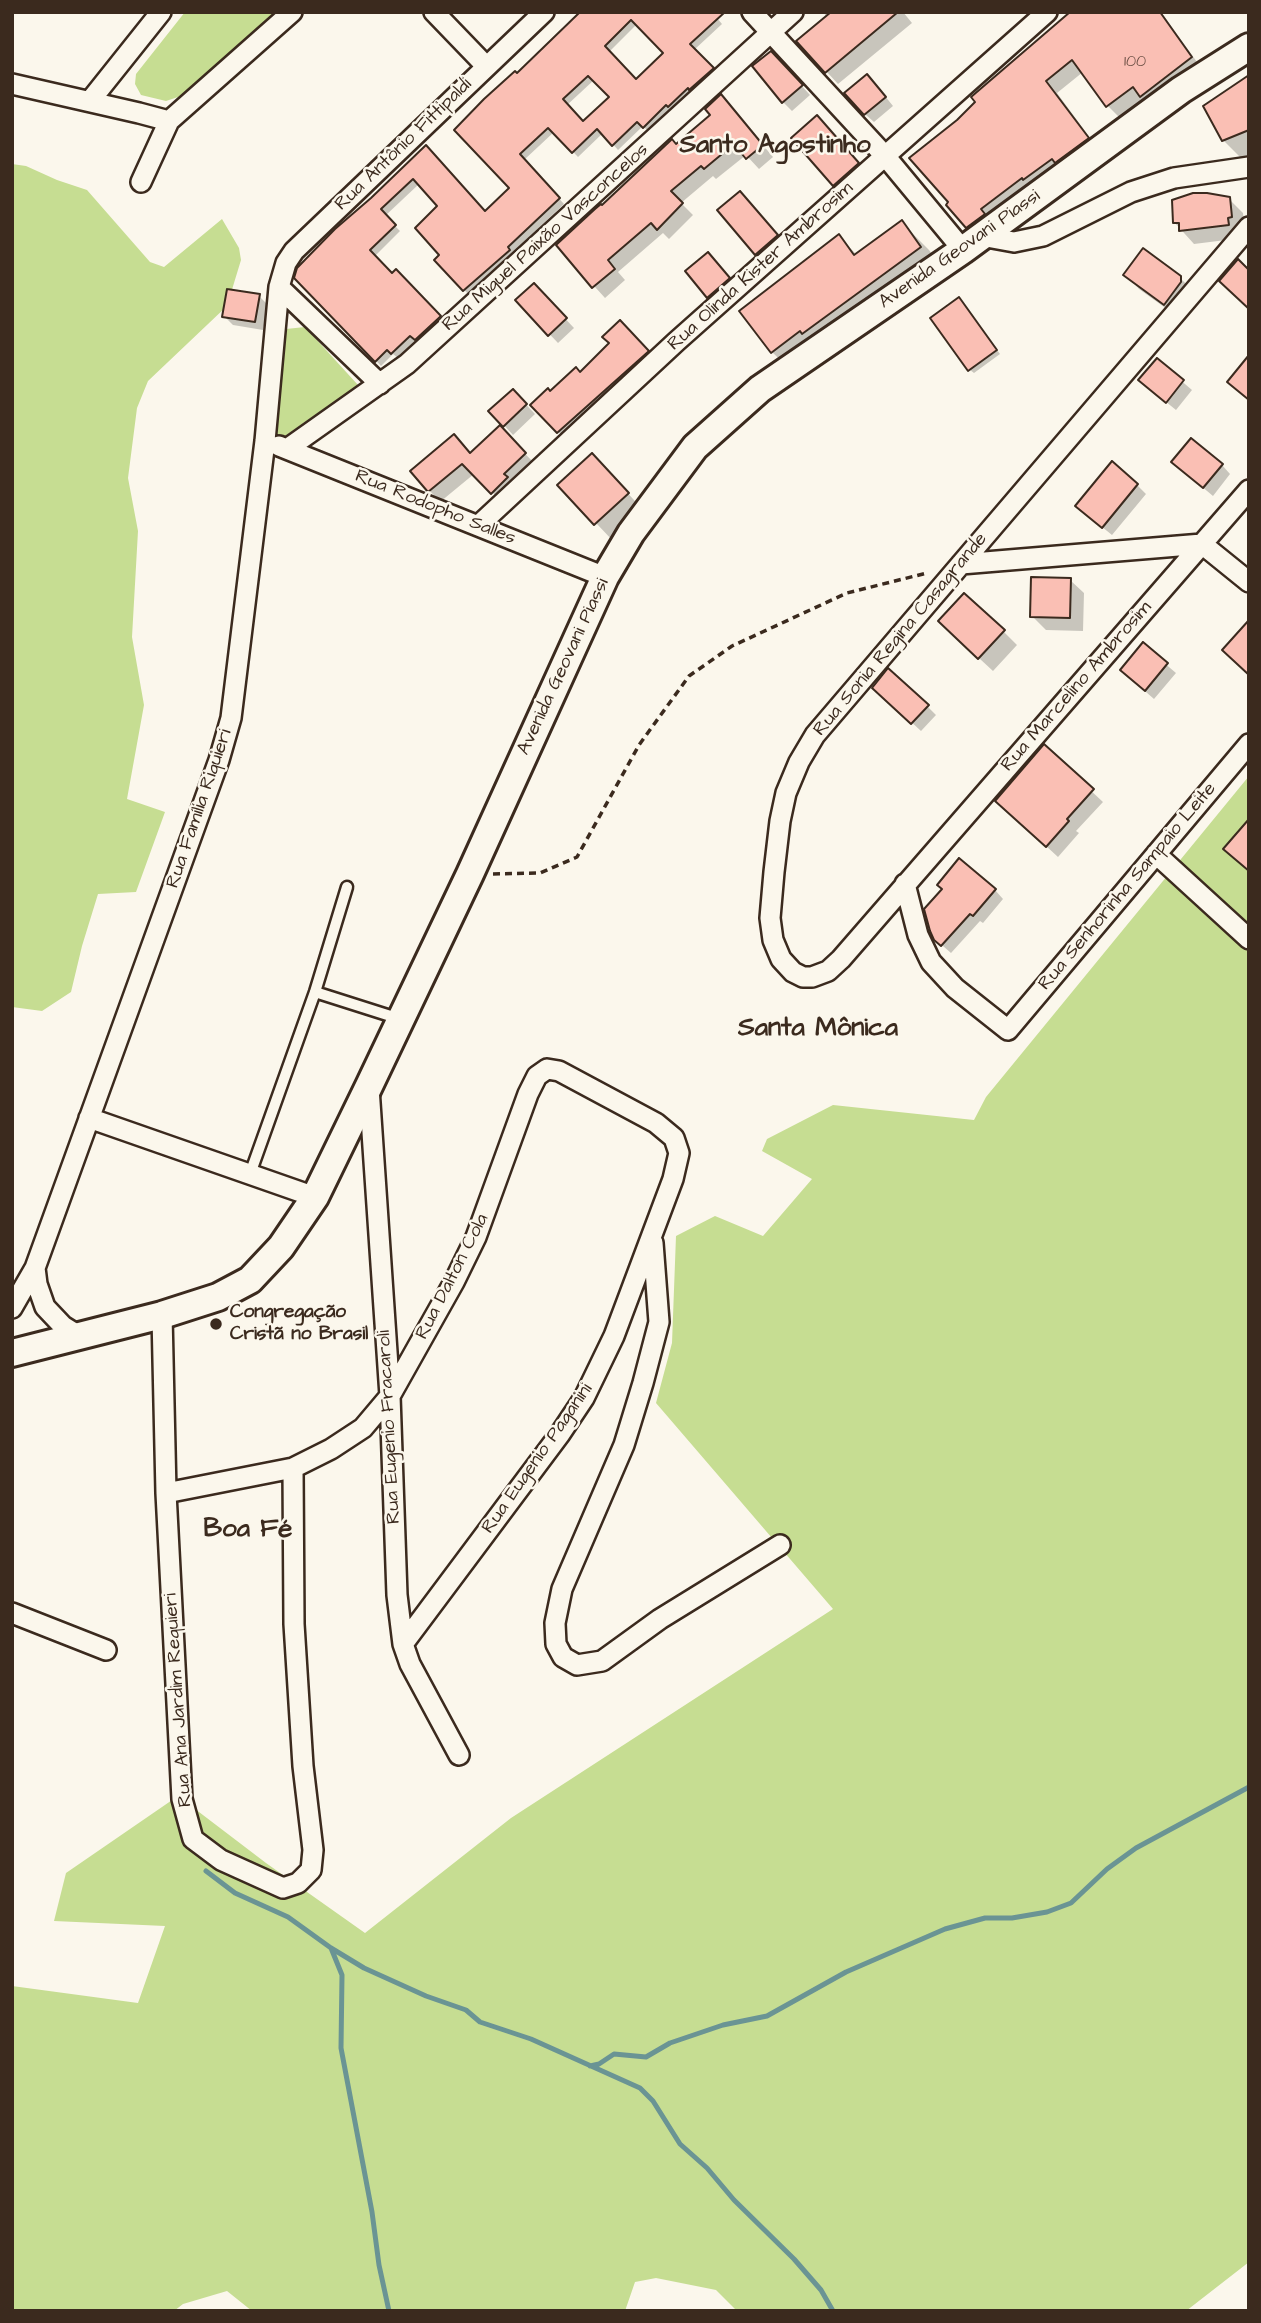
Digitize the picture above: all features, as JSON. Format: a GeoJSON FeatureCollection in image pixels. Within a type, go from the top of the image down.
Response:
{"type":"FeatureCollection","features":[{"type":"Feature","properties":{"kind":"main road","name":"Avenida Geovani Piassi"},"geometry":{"type":"LineString","coordinates":[[12,1353],[162,1315],[218,1297],[250,1280],[281,1247],[315,1197],[369,1086],[470,874],[605,577],[631,533],[695,447],[760,389],[972,243],[1181,90],[1249,47]]}},
{"type":"Feature","properties":{"kind":"street"},"geometry":{"type":"LineString","coordinates":[[90,101],[161,12]]}},
{"type":"Feature","properties":{"kind":"street"},"geometry":{"type":"LineString","coordinates":[[141,182],[169,121],[292,12]]}},
{"type":"Feature","properties":{"kind":"street"},"geometry":{"type":"LineString","coordinates":[[434,12],[486,66]]}},
{"type":"Feature","properties":{"kind":"street","name":"Rua Antônio Fittipaldi"},"geometry":{"type":"LineString","coordinates":[[279,286],[286,263],[294,251],[544,12]]}},
{"type":"Feature","properties":{"kind":"street"},"geometry":{"type":"LineString","coordinates":[[752,12],[886,157],[972,243],[1014,243],[1043,236],[1131,192],[1174,178],[1249,167]]}},
{"type":"Feature","properties":{"kind":"street","name":"Rua Miguel Paixão Vasconcelos"},"geometry":{"type":"LineString","coordinates":[[287,449],[380,384],[416,355],[793,12]]}},
{"type":"Feature","properties":{"kind":"street","name":"Rua Olinda Kister Ambrosim"},"geometry":{"type":"LineString","coordinates":[[479,525],[677,341],[1046,12]]}},
{"type":"Feature","properties":{"kind":"street"},"geometry":{"type":"LineString","coordinates":[[12,84],[169,121]]}},
{"type":"Feature","properties":{"kind":"street","name":"Rua Sonia Regina Casagrande"},"geometry":{"type":"LineString","coordinates":[[905,884],[841,960],[828,971],[812,977],[803,976],[793,972],[781,959],[773,940],[770,918],[774,872],[786,793],[799,762],[815,735],[1249,227]]}},
{"type":"Feature","properties":{"kind":"street"},"geometry":{"type":"LineString","coordinates":[[279,286],[380,384]]}},
{"type":"Feature","properties":{"kind":"street","name":"Rua Família Riquieri"},"geometry":{"type":"LineString","coordinates":[[12,1308],[35,1268],[219,760],[231,718],[265,441],[279,286]]}},
{"type":"Feature","properties":{"kind":"street","name":"Rua Rodopho Salles"},"geometry":{"type":"LineString","coordinates":[[265,441],[605,577]]}},
{"type":"Feature","properties":{"kind":"street","name":"Rua Marcelino Ambrosim"},"geometry":{"type":"LineString","coordinates":[[905,884],[1249,490]]}},
{"type":"Feature","properties":{"kind":"street"},"geometry":{"type":"LineString","coordinates":[[961,565],[1202,544],[1249,582]]}},
{"type":"Feature","properties":{"kind":"street","name":"Rua Senhorinha Sampaio Leite"},"geometry":{"type":"LineString","coordinates":[[905,884],[918,935],[931,962],[956,988],[1008,1031],[1249,744]]}},
{"type":"Feature","properties":{"kind":"street"},"geometry":{"type":"LineString","coordinates":[[1156,854],[1249,939]]}},
{"type":"Feature","properties":{"kind":"street","name":"Rua Eugenio Paganini"},"geometry":{"type":"LineString","coordinates":[[403,1644],[584,1398],[614,1336],[673,1179],[678,1153],[674,1138],[656,1123],[559,1071],[547,1069],[537,1076]]}},
{"type":"Feature","properties":{"kind":"street","name":"Rua Dalton Cola"},"geometry":{"type":"LineString","coordinates":[[166,1493],[293,1468],[331,1450],[363,1428],[390,1396],[454,1282],[476,1237],[537,1076]]}},
{"type":"Feature","properties":{"kind":"street","name":"Rua Eugenio Fracaroli"},"geometry":{"type":"LineString","coordinates":[[369,1086],[390,1396],[397,1595],[403,1644],[410,1664],[459,1755]]}},
{"type":"Feature","properties":{"kind":"street"},"geometry":{"type":"LineString","coordinates":[[89,1118],[315,1197]]}},
{"type":"Feature","properties":{"kind":"street"},"geometry":{"type":"LineString","coordinates":[[652,1239],[659,1322],[624,1445],[562,1589],[555,1623],[556,1644],[563,1657],[577,1665],[601,1661],[660,1619],[780,1545]]}},
{"type":"Feature","properties":{"kind":"street"},"geometry":{"type":"LineString","coordinates":[[35,1268],[45,1307],[63,1326],[79,1336]]}},
{"type":"Feature","properties":{"kind":"street","name":"Rua Ana Jardim Requieri"},"geometry":{"type":"LineString","coordinates":[[162,1315],[166,1493],[182,1799],[193,1839],[221,1860],[283,1888],[298,1883],[311,1870],[313,1850],[303,1766],[295,1637],[293,1468]]}},
{"type":"Feature","properties":{"kind":"street"},"geometry":{"type":"LineString","coordinates":[[12,1613],[106,1650]]}},
{"type":"Feature","properties":{"kind":"lane"},"geometry":{"type":"LineString","coordinates":[[250,1174],[315,992],[347,887]]}},
{"type":"Feature","properties":{"kind":"lane"},"geometry":{"type":"LineString","coordinates":[[315,992],[401,1019]]}},
{"type":"Feature","properties":{"kind":"path"},"geometry":{"type":"LineString","coordinates":[[470,874],[540,873],[577,857],[639,745],[690,677],[732,646],[847,593],[961,565]]}},
{"type":"Feature","properties":{"kind":"green space"},"geometry":{"type":"Polygon","coordinates":[[[185,12],[275,12],[181,96],[166,101],[141,95],[135,84],[136,74],[185,12]]]}},
{"type":"Feature","properties":{"kind":"green space"},"geometry":{"type":"Polygon","coordinates":[[[12,164],[26,166],[87,190],[150,262],[164,267],[222,219],[239,248],[241,260],[227,306],[148,381],[137,408],[128,478],[138,531],[132,637],[144,705],[127,799],[165,812],[136,892],[98,894],[71,992],[42,1011],[12,1007],[12,164]]]}},
{"type":"Feature","properties":{"kind":"green space"},"geometry":{"type":"Polygon","coordinates":[[[305,327],[358,385],[285,436],[277,434],[286,329],[305,327]]]}},
{"type":"Feature","properties":{"kind":"green space"},"geometry":{"type":"Polygon","coordinates":[[[1249,776],[1249,2262],[1186,2311],[737,2311],[716,2290],[656,2278],[635,2282],[625,2311],[252,2311],[227,2291],[183,2304],[174,2311],[12,2311],[12,1986],[138,2003],[165,1926],[54,1921],[66,1873],[178,1796],[365,1933],[511,1818],[833,1609],[656,1403],[672,1343],[676,1236],[715,1216],[763,1236],[812,1179],[762,1151],[767,1139],[833,1105],[974,1120],[986,1097],[1249,776]]]}},
{"type":"Feature","properties":{"kind":"building"},"geometry":{"type":"Polygon","coordinates":[[[580,12],[725,12],[690,44],[714,68],[668,107],[666,105],[643,128],[637,122],[612,146],[597,129],[572,153],[548,128],[520,154],[560,198],[508,247],[510,250],[463,291],[434,260],[439,255],[415,228],[437,206],[413,179],[381,209],[396,225],[370,250],[392,273],[396,269],[441,316],[415,340],[410,336],[391,354],[387,350],[375,362],[294,278],[297,268],[426,145],[485,211],[509,188],[454,130],[484,99],[515,71],[517,73],[580,12]],[[631,20],[605,46],[636,79],[663,53],[631,20]],[[588,76],[563,99],[583,121],[609,97],[588,76]]]}},
{"type":"Feature","properties":{"kind":"building"},"geometry":{"type":"Polygon","coordinates":[[[831,12],[898,12],[825,73],[796,41],[831,12]]]}},
{"type":"Feature","properties":{"kind":"building"},"geometry":{"type":"Polygon","coordinates":[[[1070,12],[1160,12],[1192,57],[1140,97],[1133,87],[1106,107],[1072,60],[1046,81],[1089,138],[1055,163],[1052,159],[1023,180],[1022,178],[981,209],[985,214],[966,228],[946,205],[948,202],[909,158],[957,120],[975,102],[971,97],[1070,12]]]}},
{"type":"Feature","properties":{"kind":"building"},"geometry":{"type":"Polygon","coordinates":[[[771,51],[803,85],[782,103],[752,66],[771,51]]]}},
{"type":"Feature","properties":{"kind":"building"},"geometry":{"type":"Polygon","coordinates":[[[867,74],[886,97],[864,115],[844,93],[867,74]]]}},
{"type":"Feature","properties":{"kind":"building"},"geometry":{"type":"Polygon","coordinates":[[[1249,75],[1249,130],[1222,141],[1203,106],[1249,75]]]}},
{"type":"Feature","properties":{"kind":"building"},"geometry":{"type":"Polygon","coordinates":[[[721,94],[763,145],[746,159],[734,144],[671,191],[683,203],[657,230],[651,223],[608,260],[615,269],[592,288],[556,245],[672,139],[676,144],[710,115],[705,109],[721,94]]]}},
{"type":"Feature","properties":{"kind":"building"},"geometry":{"type":"Polygon","coordinates":[[[817,115],[859,163],[833,186],[791,138],[817,115]]]}},
{"type":"Feature","properties":{"kind":"building"},"geometry":{"type":"Polygon","coordinates":[[[740,191],[778,235],[755,255],[717,210],[740,191]]]}},
{"type":"Feature","properties":{"kind":"building"},"geometry":{"type":"Polygon","coordinates":[[[1193,193],[1230,197],[1232,217],[1228,218],[1229,225],[1179,231],[1179,223],[1173,223],[1172,200],[1193,193]]]}},
{"type":"Feature","properties":{"kind":"building"},"geometry":{"type":"Polygon","coordinates":[[[902,220],[921,247],[802,334],[800,331],[771,353],[739,311],[839,234],[854,255],[902,220]]]}},
{"type":"Feature","properties":{"kind":"building"},"geometry":{"type":"Polygon","coordinates":[[[1143,248],[1181,276],[1181,282],[1164,305],[1123,275],[1143,248]]]}},
{"type":"Feature","properties":{"kind":"building"},"geometry":{"type":"Polygon","coordinates":[[[708,252],[730,278],[707,298],[685,271],[708,252]]]}},
{"type":"Feature","properties":{"kind":"building"},"geometry":{"type":"Polygon","coordinates":[[[1238,259],[1249,270],[1249,309],[1219,281],[1238,259]]]}},
{"type":"Feature","properties":{"kind":"building"},"geometry":{"type":"Polygon","coordinates":[[[534,283],[567,318],[548,336],[515,300],[534,283]]]}},
{"type":"Feature","properties":{"kind":"building"},"geometry":{"type":"Polygon","coordinates":[[[227,289],[260,294],[255,322],[222,317],[227,289]]]}},
{"type":"Feature","properties":{"kind":"building"},"geometry":{"type":"Polygon","coordinates":[[[959,297],[997,350],[968,371],[930,318],[959,297]]]}},
{"type":"Feature","properties":{"kind":"building"},"geometry":{"type":"Polygon","coordinates":[[[620,320],[649,351],[557,433],[530,405],[576,367],[580,372],[609,343],[602,337],[620,320]]]}},
{"type":"Feature","properties":{"kind":"building"},"geometry":{"type":"Polygon","coordinates":[[[1249,355],[1249,400],[1227,382],[1249,355]]]}},
{"type":"Feature","properties":{"kind":"building"},"geometry":{"type":"Polygon","coordinates":[[[1157,358],[1184,380],[1166,403],[1138,380],[1157,358]]]}},
{"type":"Feature","properties":{"kind":"building"},"geometry":{"type":"Polygon","coordinates":[[[513,389],[527,404],[503,427],[488,411],[513,389]]]}},
{"type":"Feature","properties":{"kind":"building"},"geometry":{"type":"Polygon","coordinates":[[[500,425],[526,453],[504,474],[508,477],[491,494],[462,464],[428,492],[410,471],[454,434],[470,453],[500,425]]]}},
{"type":"Feature","properties":{"kind":"building"},"geometry":{"type":"Polygon","coordinates":[[[1191,438],[1223,464],[1203,488],[1171,462],[1191,438]]]}},
{"type":"Feature","properties":{"kind":"building"},"geometry":{"type":"Polygon","coordinates":[[[592,453],[629,493],[594,525],[557,485],[592,453]]]}},
{"type":"Feature","properties":{"kind":"building"},"geometry":{"type":"Polygon","coordinates":[[[1112,461],[1138,484],[1102,528],[1075,506],[1112,461]]]}},
{"type":"Feature","properties":{"kind":"building"},"geometry":{"type":"Polygon","coordinates":[[[1031,577],[1071,578],[1070,618],[1030,617],[1031,577]]]}},
{"type":"Feature","properties":{"kind":"building"},"geometry":{"type":"Polygon","coordinates":[[[964,593],[1005,630],[978,659],[938,621],[964,593]]]}},
{"type":"Feature","properties":{"kind":"building"},"geometry":{"type":"Polygon","coordinates":[[[1249,620],[1249,675],[1222,650],[1249,620]]]}},
{"type":"Feature","properties":{"kind":"building"},"geometry":{"type":"Polygon","coordinates":[[[1143,642],[1168,663],[1145,691],[1120,670],[1143,642]]]}},
{"type":"Feature","properties":{"kind":"building"},"geometry":{"type":"Polygon","coordinates":[[[888,668],[929,705],[911,724],[872,688],[888,668]]]}},
{"type":"Feature","properties":{"kind":"building"},"geometry":{"type":"Polygon","coordinates":[[[1044,744],[1094,789],[1046,847],[995,801],[1044,744]]]}},
{"type":"Feature","properties":{"kind":"building"},"geometry":{"type":"Polygon","coordinates":[[[1249,819],[1249,871],[1223,849],[1249,819]]]}},
{"type":"Feature","properties":{"kind":"building"},"geometry":{"type":"Polygon","coordinates":[[[959,858],[996,889],[973,916],[970,914],[941,946],[934,940],[924,909],[942,889],[937,885],[959,858]]]}},
{"type":"Feature","properties":{"kind":"waterway"},"geometry":{"type":"LineString","coordinates":[[590,2066],[599,2064],[614,2054],[646,2057],[670,2043],[723,2025],[767,2016],[846,1972],[945,1929],[985,1918],[1012,1918],[1047,1912],[1071,1903],[1107,1869],[1136,1848],[1249,1787]]}},
{"type":"Feature","properties":{"kind":"waterway"},"geometry":{"type":"LineString","coordinates":[[206,1871],[235,1893],[288,1917],[364,1968],[426,1996],[466,2010],[480,2022],[531,2039],[640,2088],[653,2101],[680,2144],[707,2168],[734,2200],[794,2259],[821,2290],[833,2311]]}},
{"type":"Feature","properties":{"kind":"waterway"},"geometry":{"type":"LineString","coordinates":[[331,1948],[342,1975],[341,2048],[389,2311]]}},
{"type":"Feature","properties":{"kind":"place","name":"Congregação Cristã no Brasil"},"geometry":{"type":"Point","coordinates":[216,1324]}},
{"type":"Feature","properties":{"kind":"district","name":"Santo Agostinho"},"geometry":{"type":"Point","coordinates":[775,147]}},
{"type":"Feature","properties":{"kind":"district","name":"Santa Mônica"},"geometry":{"type":"Point","coordinates":[818,1030]}},
{"type":"Feature","properties":{"kind":"district","name":"Boa Fé"},"geometry":{"type":"Point","coordinates":[248,1531]}}]}
